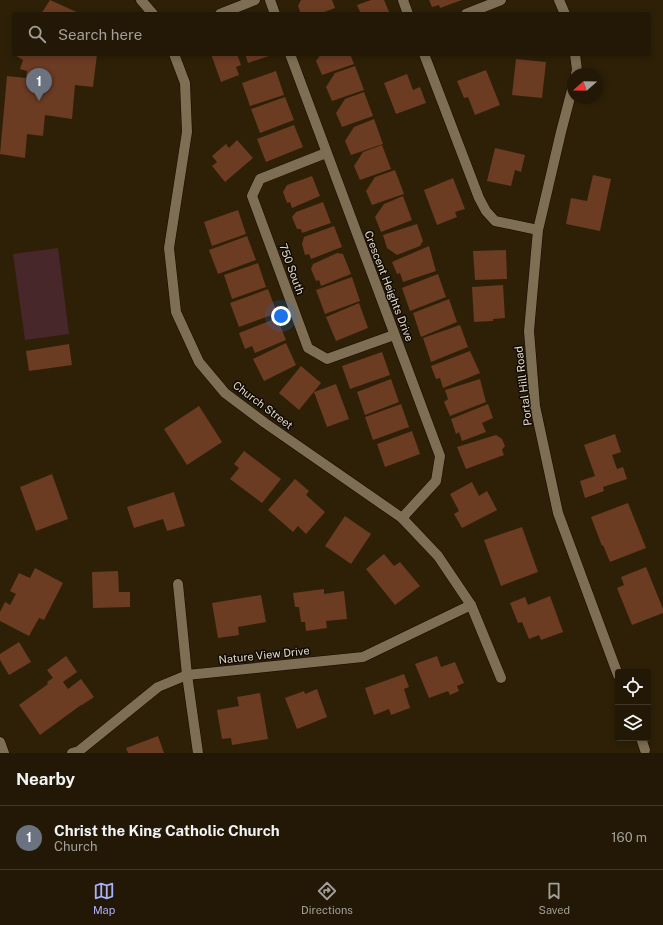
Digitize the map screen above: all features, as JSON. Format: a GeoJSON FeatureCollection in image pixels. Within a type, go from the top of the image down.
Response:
{"type":"FeatureCollection","features":[{"type":"Feature","properties":{"kind":"street"},"geometry":{"type":"LineString","coordinates":[[141,0],[151,12]]}},
{"type":"Feature","properties":{"kind":"street"},"geometry":{"type":"LineString","coordinates":[[225,12],[255,0]]}},
{"type":"Feature","properties":{"kind":"street"},"geometry":{"type":"LineString","coordinates":[[270,0],[274,12]]}},
{"type":"Feature","properties":{"kind":"street"},"geometry":{"type":"LineString","coordinates":[[403,0],[407,12]]}},
{"type":"Feature","properties":{"kind":"street"},"geometry":{"type":"LineString","coordinates":[[560,0],[564,12]]}},
{"type":"Feature","properties":{"kind":"street"},"geometry":{"type":"LineString","coordinates":[[470,12],[495,1]]}},
{"type":"Feature","properties":{"kind":"street","name":"Church Street"},"geometry":{"type":"LineString","coordinates":[[175,56],[185,83],[186,132],[169,248],[176,312],[199,362],[225,393],[265,423],[402,518],[438,556],[471,605],[501,678]]}},
{"type":"Feature","properties":{"kind":"street","name":"Crescent Heights Drive"},"geometry":{"type":"LineString","coordinates":[[291,56],[440,456],[436,481],[402,518]]}},
{"type":"Feature","properties":{"kind":"street"},"geometry":{"type":"LineString","coordinates":[[425,56],[479,198],[486,211],[495,221],[538,230]]}},
{"type":"Feature","properties":{"kind":"street"},"geometry":{"type":"LineString","coordinates":[[575,56],[577,68]]}},
{"type":"Feature","properties":{"kind":"street","name":"Portal Hill Road"},"geometry":{"type":"LineString","coordinates":[[568,104],[538,230],[528,331],[535,406],[558,513],[616,669]]}},
{"type":"Feature","properties":{"kind":"street","name":"750 South"},"geometry":{"type":"LineString","coordinates":[[326,153],[260,179],[252,196],[308,348],[327,359],[394,335]]}},
{"type":"Feature","properties":{"kind":"street"},"geometry":{"type":"LineString","coordinates":[[178,584],[186,675],[198,753]]}},
{"type":"Feature","properties":{"kind":"street","name":"Nature View Drive"},"geometry":{"type":"LineString","coordinates":[[72,753],[78,751],[158,687],[186,675],[363,657],[471,605]]}},
{"type":"Feature","properties":{"kind":"street"},"geometry":{"type":"LineString","coordinates":[[642,741],[645,750]]}},
{"type":"Feature","properties":{"kind":"street"},"geometry":{"type":"LineString","coordinates":[[0,742],[4,753]]}},
{"type":"Feature","properties":{"kind":"shaded area"},"geometry":{"type":"Polygon","coordinates":[[[58,248],[69,334],[25,340],[13,254],[58,248]]]}},
{"type":"Feature","properties":{"kind":"building"},"geometry":{"type":"Polygon","coordinates":[[[50,0],[77,12],[42,12],[50,0]]]}},
{"type":"Feature","properties":{"kind":"building"},"geometry":{"type":"Polygon","coordinates":[[[301,0],[332,0],[335,8],[324,12],[300,12],[298,6],[301,0]]]}},
{"type":"Feature","properties":{"kind":"building"},"geometry":{"type":"Polygon","coordinates":[[[371,0],[384,0],[389,12],[360,12],[357,5],[371,0]]]}},
{"type":"Feature","properties":{"kind":"building"},"geometry":{"type":"Polygon","coordinates":[[[429,0],[462,0],[440,8],[439,5],[432,7],[429,0]]]}},
{"type":"Feature","properties":{"kind":"building"},"geometry":{"type":"Polygon","coordinates":[[[16,56],[97,56],[93,87],[75,85],[72,119],[45,115],[43,136],[27,134],[25,158],[0,154],[7,76],[26,78],[27,71],[20,69],[23,60],[16,56]]]}},
{"type":"Feature","properties":{"kind":"building"},"geometry":{"type":"Polygon","coordinates":[[[212,56],[238,56],[241,65],[236,67],[239,75],[221,82],[212,56]]]}},
{"type":"Feature","properties":{"kind":"building"},"geometry":{"type":"Polygon","coordinates":[[[246,56],[269,56],[248,63],[246,56]]]}},
{"type":"Feature","properties":{"kind":"building"},"geometry":{"type":"Polygon","coordinates":[[[320,56],[351,56],[354,64],[322,75],[316,61],[320,56]]]}},
{"type":"Feature","properties":{"kind":"building"},"geometry":{"type":"Polygon","coordinates":[[[516,59],[546,62],[542,98],[512,95],[516,59]]]}},
{"type":"Feature","properties":{"kind":"building"},"geometry":{"type":"Polygon","coordinates":[[[355,66],[364,90],[332,101],[326,87],[335,73],[355,66]]]}},
{"type":"Feature","properties":{"kind":"building"},"geometry":{"type":"Polygon","coordinates":[[[486,70],[500,105],[475,115],[468,97],[464,98],[457,81],[486,70]]]}},
{"type":"Feature","properties":{"kind":"building"},"geometry":{"type":"Polygon","coordinates":[[[276,71],[284,95],[250,106],[242,83],[276,71]]]}},
{"type":"Feature","properties":{"kind":"building"},"geometry":{"type":"Polygon","coordinates":[[[407,74],[413,90],[420,87],[426,103],[396,114],[384,83],[407,74]]]}},
{"type":"Feature","properties":{"kind":"building"},"geometry":{"type":"Polygon","coordinates":[[[364,92],[373,116],[342,127],[336,113],[345,99],[364,92]]]}},
{"type":"Feature","properties":{"kind":"building"},"geometry":{"type":"Polygon","coordinates":[[[285,97],[294,120],[260,133],[251,109],[285,97]]]}},
{"type":"Feature","properties":{"kind":"building"},"geometry":{"type":"Polygon","coordinates":[[[374,119],[383,144],[351,155],[345,141],[354,127],[374,119]]]}},
{"type":"Feature","properties":{"kind":"building"},"geometry":{"type":"Polygon","coordinates":[[[294,125],[303,147],[266,162],[257,139],[294,125]]]}},
{"type":"Feature","properties":{"kind":"building"},"geometry":{"type":"Polygon","coordinates":[[[237,140],[253,158],[225,182],[212,166],[217,162],[212,156],[226,144],[229,148],[237,140]]]}},
{"type":"Feature","properties":{"kind":"building"},"geometry":{"type":"Polygon","coordinates":[[[382,145],[391,169],[360,180],[354,166],[363,152],[382,145]]]}},
{"type":"Feature","properties":{"kind":"building"},"geometry":{"type":"Polygon","coordinates":[[[495,148],[525,155],[521,172],[515,170],[511,186],[487,181],[495,148]]]}},
{"type":"Feature","properties":{"kind":"building"},"geometry":{"type":"Polygon","coordinates":[[[395,170],[404,194],[372,205],[366,191],[375,177],[395,170]]]}},
{"type":"Feature","properties":{"kind":"building"},"geometry":{"type":"Polygon","coordinates":[[[593,175],[611,179],[600,231],[566,224],[571,198],[587,201],[593,175]]]}},
{"type":"Feature","properties":{"kind":"building"},"geometry":{"type":"Polygon","coordinates":[[[312,176],[320,196],[292,208],[290,202],[287,203],[283,192],[287,185],[312,176]]]}},
{"type":"Feature","properties":{"kind":"building"},"geometry":{"type":"Polygon","coordinates":[[[453,178],[465,209],[455,212],[457,217],[437,225],[424,190],[453,178]]]}},
{"type":"Feature","properties":{"kind":"building"},"geometry":{"type":"Polygon","coordinates":[[[403,196],[412,220],[381,232],[375,217],[384,204],[403,196]]]}},
{"type":"Feature","properties":{"kind":"building"},"geometry":{"type":"Polygon","coordinates":[[[323,202],[331,223],[302,233],[301,229],[297,229],[292,217],[296,212],[323,202]]]}},
{"type":"Feature","properties":{"kind":"building"},"geometry":{"type":"Polygon","coordinates":[[[238,210],[246,234],[212,246],[204,222],[238,210]]]}},
{"type":"Feature","properties":{"kind":"building"},"geometry":{"type":"Polygon","coordinates":[[[417,224],[423,241],[420,246],[397,255],[387,248],[383,235],[417,224]]]}},
{"type":"Feature","properties":{"kind":"building"},"geometry":{"type":"Polygon","coordinates":[[[334,226],[342,247],[311,259],[309,254],[305,255],[302,244],[304,237],[334,226]]]}},
{"type":"Feature","properties":{"kind":"building"},"geometry":{"type":"Polygon","coordinates":[[[247,236],[256,260],[218,274],[209,250],[247,236]]]}},
{"type":"Feature","properties":{"kind":"building"},"geometry":{"type":"Polygon","coordinates":[[[429,246],[436,271],[403,282],[400,273],[397,274],[392,262],[429,246]]]}},
{"type":"Feature","properties":{"kind":"building"},"geometry":{"type":"Polygon","coordinates":[[[506,250],[507,279],[475,280],[473,251],[506,250]]]}},
{"type":"Feature","properties":{"kind":"building"},"geometry":{"type":"Polygon","coordinates":[[[337,253],[343,254],[351,274],[321,286],[319,280],[316,281],[311,269],[313,264],[337,253]]]}},
{"type":"Feature","properties":{"kind":"building"},"geometry":{"type":"Polygon","coordinates":[[[258,263],[266,287],[232,299],[224,275],[258,263]]]}},
{"type":"Feature","properties":{"kind":"building"},"geometry":{"type":"Polygon","coordinates":[[[438,274],[446,297],[410,311],[402,288],[438,274]]]}},
{"type":"Feature","properties":{"kind":"building"},"geometry":{"type":"Polygon","coordinates":[[[352,277],[360,301],[325,314],[316,290],[352,277]]]}},
{"type":"Feature","properties":{"kind":"building"},"geometry":{"type":"Polygon","coordinates":[[[503,285],[505,318],[493,319],[493,321],[474,322],[472,287],[503,285]]]}},
{"type":"Feature","properties":{"kind":"building"},"geometry":{"type":"Polygon","coordinates":[[[268,289],[277,313],[239,327],[230,303],[268,289]]]}},
{"type":"Feature","properties":{"kind":"building"},"geometry":{"type":"Polygon","coordinates":[[[449,299],[457,322],[421,337],[413,313],[449,299]]]}},
{"type":"Feature","properties":{"kind":"building"},"geometry":{"type":"Polygon","coordinates":[[[359,303],[368,328],[336,341],[326,317],[359,303]]]}},
{"type":"Feature","properties":{"kind":"building"},"geometry":{"type":"Polygon","coordinates":[[[277,318],[286,340],[255,353],[252,346],[245,349],[239,333],[277,318]]]}},
{"type":"Feature","properties":{"kind":"building"},"geometry":{"type":"Polygon","coordinates":[[[460,325],[468,347],[431,362],[423,338],[460,325]]]}},
{"type":"Feature","properties":{"kind":"building"},"geometry":{"type":"Polygon","coordinates":[[[286,343],[296,365],[264,381],[253,359],[286,343]]]}},
{"type":"Feature","properties":{"kind":"building"},"geometry":{"type":"Polygon","coordinates":[[[69,344],[72,365],[29,371],[26,351],[69,344]]]}},
{"type":"Feature","properties":{"kind":"building"},"geometry":{"type":"Polygon","coordinates":[[[470,351],[480,373],[443,388],[440,378],[436,379],[431,366],[470,351]]]}},
{"type":"Feature","properties":{"kind":"building"},"geometry":{"type":"Polygon","coordinates":[[[382,352],[390,375],[350,389],[342,366],[382,352]]]}},
{"type":"Feature","properties":{"kind":"building"},"geometry":{"type":"Polygon","coordinates":[[[301,366],[321,383],[299,410],[279,393],[301,366]]]}},
{"type":"Feature","properties":{"kind":"building"},"geometry":{"type":"Polygon","coordinates":[[[391,379],[399,402],[365,415],[357,392],[391,379]]]}},
{"type":"Feature","properties":{"kind":"building"},"geometry":{"type":"Polygon","coordinates":[[[480,379],[486,402],[450,416],[444,402],[448,399],[445,390],[480,379]]]}},
{"type":"Feature","properties":{"kind":"building"},"geometry":{"type":"Polygon","coordinates":[[[336,384],[349,419],[327,427],[314,392],[336,384]]]}},
{"type":"Feature","properties":{"kind":"building"},"geometry":{"type":"Polygon","coordinates":[[[401,404],[409,427],[373,440],[365,417],[401,404]]]}},
{"type":"Feature","properties":{"kind":"building"},"geometry":{"type":"Polygon","coordinates":[[[488,404],[493,418],[482,423],[486,432],[462,441],[459,432],[456,434],[451,419],[488,404]]]}},
{"type":"Feature","properties":{"kind":"building"},"geometry":{"type":"Polygon","coordinates":[[[199,406],[222,442],[187,465],[164,429],[199,406]]]}},
{"type":"Feature","properties":{"kind":"building"},"geometry":{"type":"Polygon","coordinates":[[[412,431],[420,454],[385,467],[377,444],[412,431]]]}},
{"type":"Feature","properties":{"kind":"building"},"geometry":{"type":"Polygon","coordinates":[[[615,434],[621,452],[612,455],[617,469],[623,467],[627,479],[603,487],[604,491],[585,498],[580,481],[595,476],[584,445],[615,434]]]}},
{"type":"Feature","properties":{"kind":"building"},"geometry":{"type":"Polygon","coordinates":[[[496,435],[502,439],[505,446],[502,450],[504,455],[466,469],[457,447],[496,435]]]}},
{"type":"Feature","properties":{"kind":"building"},"geometry":{"type":"Polygon","coordinates":[[[244,451],[281,479],[262,503],[230,479],[239,468],[234,464],[244,451]]]}},
{"type":"Feature","properties":{"kind":"building"},"geometry":{"type":"Polygon","coordinates":[[[52,474],[68,519],[36,531],[20,487],[52,474]]]}},
{"type":"Feature","properties":{"kind":"building"},"geometry":{"type":"Polygon","coordinates":[[[295,479],[309,491],[306,495],[325,512],[306,534],[298,526],[293,532],[268,510],[295,479]]]}},
{"type":"Feature","properties":{"kind":"building"},"geometry":{"type":"Polygon","coordinates":[[[472,482],[479,496],[487,491],[497,510],[462,528],[454,514],[459,511],[450,494],[472,482]]]}},
{"type":"Feature","properties":{"kind":"building"},"geometry":{"type":"Polygon","coordinates":[[[174,492],[185,526],[167,531],[163,519],[134,528],[127,507],[174,492]]]}},
{"type":"Feature","properties":{"kind":"building"},"geometry":{"type":"Polygon","coordinates":[[[628,503],[646,548],[610,562],[591,517],[628,503]]]}},
{"type":"Feature","properties":{"kind":"building"},"geometry":{"type":"Polygon","coordinates":[[[345,516],[371,534],[351,564],[325,546],[345,516]]]}},
{"type":"Feature","properties":{"kind":"building"},"geometry":{"type":"Polygon","coordinates":[[[522,527],[538,572],[501,586],[484,540],[522,527]]]}},
{"type":"Feature","properties":{"kind":"building"},"geometry":{"type":"Polygon","coordinates":[[[384,554],[394,566],[400,562],[420,586],[395,605],[366,569],[384,554]]]}},
{"type":"Feature","properties":{"kind":"building"},"geometry":{"type":"Polygon","coordinates":[[[646,567],[663,609],[663,613],[632,625],[617,588],[624,585],[621,577],[646,567]]]}},
{"type":"Feature","properties":{"kind":"building"},"geometry":{"type":"Polygon","coordinates":[[[35,568],[63,583],[44,620],[39,618],[29,636],[0,621],[0,612],[5,602],[10,605],[16,594],[10,591],[19,573],[30,578],[35,568]]]}},
{"type":"Feature","properties":{"kind":"building"},"geometry":{"type":"Polygon","coordinates":[[[118,571],[119,592],[130,592],[130,607],[93,608],[92,572],[118,571]]]}},
{"type":"Feature","properties":{"kind":"building"},"geometry":{"type":"Polygon","coordinates":[[[324,589],[324,594],[344,591],[347,619],[326,621],[327,628],[306,631],[305,622],[301,622],[299,607],[295,607],[293,593],[324,589]]]}},
{"type":"Feature","properties":{"kind":"building"},"geometry":{"type":"Polygon","coordinates":[[[261,595],[266,622],[238,627],[239,635],[218,638],[212,603],[261,595]]]}},
{"type":"Feature","properties":{"kind":"building"},"geometry":{"type":"Polygon","coordinates":[[[550,596],[563,632],[541,640],[539,635],[529,639],[522,622],[518,623],[510,603],[525,597],[528,605],[550,596]]]}},
{"type":"Feature","properties":{"kind":"building"},"geometry":{"type":"Polygon","coordinates":[[[19,642],[31,662],[9,675],[0,660],[0,654],[19,642]]]}},
{"type":"Feature","properties":{"kind":"building"},"geometry":{"type":"Polygon","coordinates":[[[66,656],[77,672],[63,682],[68,689],[81,679],[94,697],[40,735],[19,705],[48,684],[47,682],[53,678],[47,670],[66,656]]]}},
{"type":"Feature","properties":{"kind":"building"},"geometry":{"type":"Polygon","coordinates":[[[437,656],[441,667],[455,662],[464,683],[457,686],[459,691],[450,695],[448,691],[429,698],[415,664],[437,656]]]}},
{"type":"Feature","properties":{"kind":"building"},"geometry":{"type":"Polygon","coordinates":[[[404,674],[409,687],[404,689],[410,708],[391,715],[389,709],[374,715],[365,688],[404,674]]]}},
{"type":"Feature","properties":{"kind":"building"},"geometry":{"type":"Polygon","coordinates":[[[317,689],[327,717],[297,729],[285,698],[304,691],[305,694],[317,689]]]}},
{"type":"Feature","properties":{"kind":"building"},"geometry":{"type":"Polygon","coordinates":[[[260,693],[268,739],[232,745],[231,738],[222,739],[217,710],[239,706],[237,697],[260,693]]]}},
{"type":"Feature","properties":{"kind":"building"},"geometry":{"type":"Polygon","coordinates":[[[158,736],[164,753],[128,753],[126,748],[158,736]]]}},
{"type":"Feature","properties":{"kind":"place","name":"Christ the King Catholic Church"},"geometry":{"type":"Point","coordinates":[39,101]}}]}
